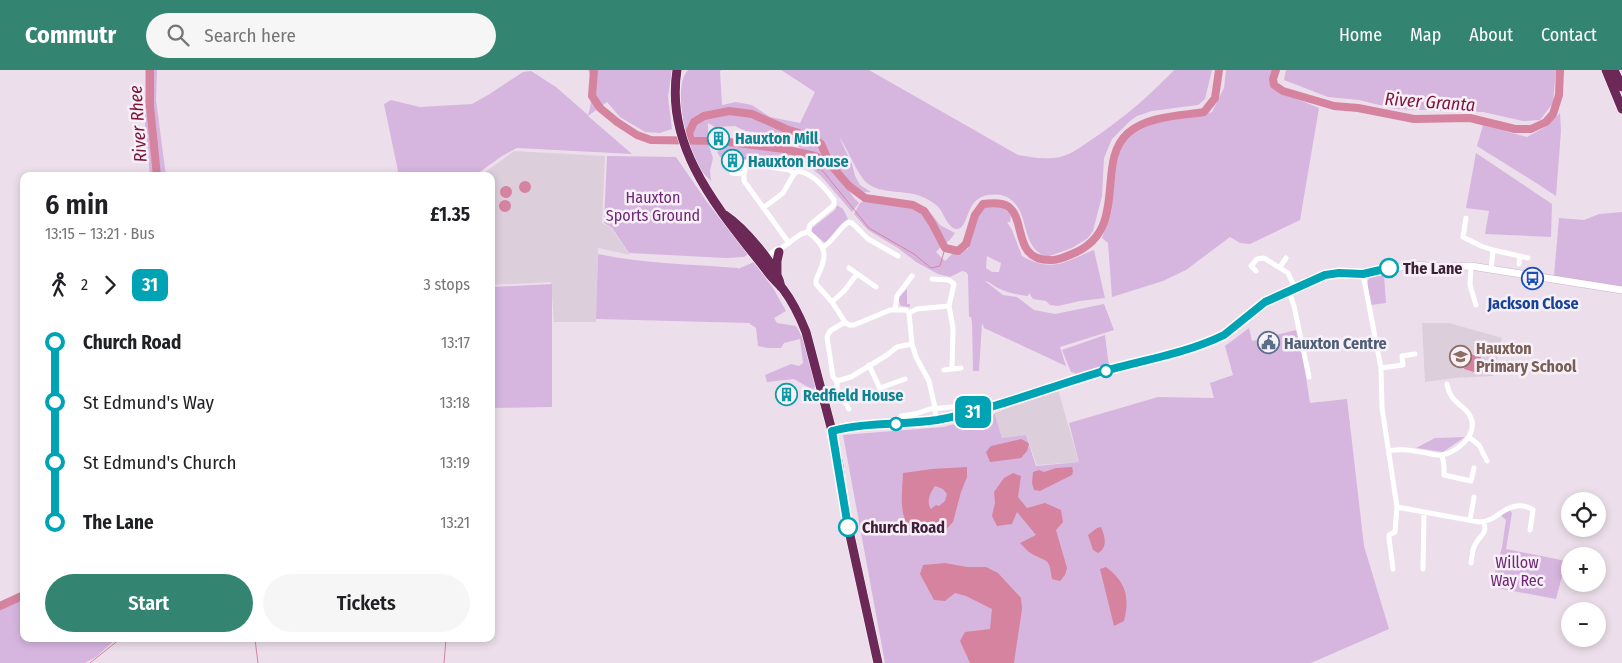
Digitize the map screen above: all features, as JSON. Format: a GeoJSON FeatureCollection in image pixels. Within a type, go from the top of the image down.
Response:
{"type":"FeatureCollection","features":[{"type":"Feature","properties":{"kind":"highway"},"geometry":{"type":"LineString","coordinates":[[678,70],[675,99],[678,127],[683,145],[697,174],[725,215],[735,222],[764,261],[776,283],[781,286]]}},
{"type":"Feature","properties":{"kind":"highway"},"geometry":{"type":"LineString","coordinates":[[1606,70],[1622,109]]}},
{"type":"Feature","properties":{"kind":"highway"},"geometry":{"type":"LineString","coordinates":[[1614,70],[1622,87]]}},
{"type":"Feature","properties":{"kind":"highway"},"geometry":{"type":"LineString","coordinates":[[780,251],[777,261],[781,286],[794,306],[806,332],[832,431],[846,517],[878,663]]}},
{"type":"Feature","properties":{"kind":"highway"},"geometry":{"type":"LineString","coordinates":[[764,261],[778,274]]}},
{"type":"Feature","properties":{"kind":"street"},"geometry":{"type":"LineString","coordinates":[[747,162],[744,182],[789,243]]}},
{"type":"Feature","properties":{"kind":"street"},"geometry":{"type":"LineString","coordinates":[[769,166],[790,170],[794,174]]}},
{"type":"Feature","properties":{"kind":"street"},"geometry":{"type":"LineString","coordinates":[[763,208],[783,193],[794,174],[798,171],[804,172],[813,178],[834,200],[834,205],[810,225],[808,232]]}},
{"type":"Feature","properties":{"kind":"street"},"geometry":{"type":"LineString","coordinates":[[732,173],[744,174]]}},
{"type":"Feature","properties":{"kind":"street"},"geometry":{"type":"LineString","coordinates":[[1466,218],[1463,237],[1493,250],[1528,258]]}},
{"type":"Feature","properties":{"kind":"street"},"geometry":{"type":"LineString","coordinates":[[824,247],[849,222],[868,239],[898,256]]}},
{"type":"Feature","properties":{"kind":"street"},"geometry":{"type":"LineString","coordinates":[[764,261],[777,249],[780,251],[801,234],[808,232]]}},
{"type":"Feature","properties":{"kind":"street"},"geometry":{"type":"LineString","coordinates":[[808,232],[824,247],[825,259],[816,284],[832,302],[848,325],[854,325],[896,309],[906,310],[909,313]]}},
{"type":"Feature","properties":{"kind":"street"},"geometry":{"type":"LineString","coordinates":[[1491,269],[1493,250]]}},
{"type":"Feature","properties":{"kind":"street"},"geometry":{"type":"LineString","coordinates":[[1519,264],[1520,256]]}},
{"type":"Feature","properties":{"kind":"street"},"geometry":{"type":"LineString","coordinates":[[1256,270],[1251,266],[1258,259],[1264,258],[1288,273],[1309,377]]}},
{"type":"Feature","properties":{"kind":"street"},"geometry":{"type":"LineString","coordinates":[[1280,267],[1286,258]]}},
{"type":"Feature","properties":{"kind":"street"},"geometry":{"type":"LineString","coordinates":[[832,431],[936,420],[989,408],[1087,376],[1172,354],[1224,335],[1265,302],[1325,275],[1339,273],[1363,274],[1411,265],[1471,266],[1622,290]]}},
{"type":"Feature","properties":{"kind":"street"},"geometry":{"type":"LineString","coordinates":[[1471,266],[1470,285],[1476,305]]}},
{"type":"Feature","properties":{"kind":"street"},"geometry":{"type":"LineString","coordinates":[[849,268],[876,287]]}},
{"type":"Feature","properties":{"kind":"street"},"geometry":{"type":"LineString","coordinates":[[832,302],[844,291],[857,274]]}},
{"type":"Feature","properties":{"kind":"street"},"geometry":{"type":"LineString","coordinates":[[1363,274],[1381,368],[1382,408],[1397,507],[1395,532],[1389,535],[1388,538],[1392,569]]}},
{"type":"Feature","properties":{"kind":"street"},"geometry":{"type":"LineString","coordinates":[[896,309],[897,296],[912,276]]}},
{"type":"Feature","properties":{"kind":"street"},"geometry":{"type":"LineString","coordinates":[[932,279],[949,280],[954,284],[949,306],[953,328],[952,369]]}},
{"type":"Feature","properties":{"kind":"street"},"geometry":{"type":"LineString","coordinates":[[909,313],[916,309],[949,306]]}},
{"type":"Feature","properties":{"kind":"street"},"geometry":{"type":"LineString","coordinates":[[909,313],[912,344],[919,364],[929,381],[936,420]]}},
{"type":"Feature","properties":{"kind":"street"},"geometry":{"type":"LineString","coordinates":[[845,322],[830,331],[827,337],[833,377],[837,380],[837,389],[849,408]]}},
{"type":"Feature","properties":{"kind":"street"},"geometry":{"type":"LineString","coordinates":[[837,380],[850,377],[897,348],[912,344]]}},
{"type":"Feature","properties":{"kind":"street"},"geometry":{"type":"LineString","coordinates":[[1408,371],[1403,365],[1402,356],[1415,354]]}},
{"type":"Feature","properties":{"kind":"street"},"geometry":{"type":"LineString","coordinates":[[869,365],[884,397]]}},
{"type":"Feature","properties":{"kind":"street"},"geometry":{"type":"LineString","coordinates":[[1381,368],[1403,365]]}},
{"type":"Feature","properties":{"kind":"street"},"geometry":{"type":"LineString","coordinates":[[944,370],[961,368]]}},
{"type":"Feature","properties":{"kind":"street"},"geometry":{"type":"LineString","coordinates":[[880,388],[905,379]]}},
{"type":"Feature","properties":{"kind":"street"},"geometry":{"type":"LineString","coordinates":[[1389,452],[1399,449],[1442,455],[1470,438],[1472,419],[1449,393],[1447,384]]}},
{"type":"Feature","properties":{"kind":"street"},"geometry":{"type":"LineString","coordinates":[[901,416],[935,408],[962,406],[971,403]]}},
{"type":"Feature","properties":{"kind":"street"},"geometry":{"type":"LineString","coordinates":[[1470,438],[1479,445],[1487,461]]}},
{"type":"Feature","properties":{"kind":"street"},"geometry":{"type":"LineString","coordinates":[[1442,455],[1444,476],[1471,481],[1474,468]]}},
{"type":"Feature","properties":{"kind":"street"},"geometry":{"type":"LineString","coordinates":[[1470,520],[1474,498]]}},
{"type":"Feature","properties":{"kind":"street"},"geometry":{"type":"LineString","coordinates":[[1397,507],[1484,522],[1514,505],[1530,507],[1534,510],[1530,530]]}},
{"type":"Feature","properties":{"kind":"street"},"geometry":{"type":"LineString","coordinates":[[1423,569],[1424,512]]}},
{"type":"Feature","properties":{"kind":"street"},"geometry":{"type":"LineString","coordinates":[[1471,563],[1474,548],[1484,535],[1486,528],[1484,522]]}},
{"type":"Feature","properties":{"kind":"shaded area"},"geometry":{"type":"Polygon","coordinates":[[[514,151],[605,156],[602,223],[611,228],[630,255],[598,248],[596,322],[554,322],[551,282],[495,285],[495,172],[485,172],[514,151]]]}},
{"type":"Feature","properties":{"kind":"shaded area"},"geometry":{"type":"Polygon","coordinates":[[[525,181],[531,187],[525,193],[519,187],[525,181]]]}},
{"type":"Feature","properties":{"kind":"shaded area"},"geometry":{"type":"Polygon","coordinates":[[[506,186],[512,192],[506,198],[500,192],[506,186]]]}},
{"type":"Feature","properties":{"kind":"shaded area"},"geometry":{"type":"Polygon","coordinates":[[[505,200],[511,206],[505,212],[499,206],[505,200]]]}},
{"type":"Feature","properties":{"kind":"shaded area","name":"Hauxton Primary School"},"geometry":{"type":"Polygon","coordinates":[[[1422,323],[1449,323],[1502,338],[1493,376],[1425,382],[1422,323]]]}},
{"type":"Feature","properties":{"kind":"shaded area"},"geometry":{"type":"Polygon","coordinates":[[[1467,353],[1481,357],[1477,373],[1464,369],[1465,366],[1463,365],[1467,353]]]}},
{"type":"Feature","properties":{"kind":"shaded area"},"geometry":{"type":"Polygon","coordinates":[[[1058,390],[1079,462],[1037,465],[1026,435],[1002,438],[995,413],[1058,390]]]}},
{"type":"Feature","properties":{"kind":"shaded area"},"geometry":{"type":"Polygon","coordinates":[[[1021,439],[1029,444],[1027,451],[1021,458],[990,462],[986,452],[991,446],[1021,439]]]}},
{"type":"Feature","properties":{"kind":"shaded area"},"geometry":{"type":"Polygon","coordinates":[[[967,467],[967,477],[953,522],[945,531],[913,533],[908,527],[903,513],[903,473],[967,467]],[[935,486],[933,489],[929,500],[931,509],[945,501],[947,494],[943,489],[935,486]]]}},
{"type":"Feature","properties":{"kind":"shaded area"},"geometry":{"type":"Polygon","coordinates":[[[1072,467],[1072,475],[1040,491],[1034,490],[1032,483],[1033,472],[1072,467]]]}},
{"type":"Feature","properties":{"kind":"shaded area"},"geometry":{"type":"Polygon","coordinates":[[[1013,473],[1021,476],[1018,497],[1027,508],[1045,503],[1061,510],[1063,522],[1056,530],[1067,568],[1065,575],[1060,581],[1052,579],[1049,564],[1045,560],[1030,553],[1020,543],[1036,535],[1017,512],[1012,524],[997,526],[992,516],[995,503],[994,492],[1004,478],[1013,473]]]}},
{"type":"Feature","properties":{"kind":"shaded area"},"geometry":{"type":"Polygon","coordinates":[[[1101,527],[1104,545],[1098,553],[1093,550],[1088,535],[1101,527]]]}},
{"type":"Feature","properties":{"kind":"shaded area"},"geometry":{"type":"Polygon","coordinates":[[[945,563],[967,567],[986,567],[998,573],[1021,598],[1022,609],[1014,663],[970,663],[960,641],[965,632],[990,629],[992,609],[966,596],[955,593],[945,601],[934,600],[920,574],[923,565],[945,563]]]}},
{"type":"Feature","properties":{"kind":"shaded area"},"geometry":{"type":"Polygon","coordinates":[[[1106,567],[1122,584],[1126,597],[1127,605],[1124,621],[1114,626],[1100,569],[1106,567]]]}},
{"type":"Feature","properties":{"kind":"green space"},"geometry":{"type":"Polygon","coordinates":[[[145,70],[157,70],[156,100],[165,172],[150,172],[145,125],[145,70]]]}},
{"type":"Feature","properties":{"kind":"green space"},"geometry":{"type":"Polygon","coordinates":[[[588,70],[672,70],[668,97],[672,129],[660,133],[645,132],[620,117],[607,102],[588,116],[632,154],[517,148],[480,172],[398,172],[384,104],[391,100],[420,107],[472,104],[523,72],[531,71],[556,87],[588,115],[592,92],[588,70]]]}},
{"type":"Feature","properties":{"kind":"green space"},"geometry":{"type":"Polygon","coordinates":[[[688,70],[722,70],[720,71],[722,105],[736,102],[752,105],[770,117],[800,123],[815,92],[781,70],[869,70],[1018,155],[1049,158],[1069,154],[1106,130],[1136,106],[1174,70],[1212,70],[1205,99],[1198,105],[1152,111],[1137,116],[1112,139],[1104,158],[1102,196],[1093,231],[1088,238],[1072,248],[1047,257],[1038,252],[1032,245],[1020,211],[1015,203],[1007,197],[996,194],[980,198],[971,207],[964,224],[957,229],[954,228],[949,224],[938,207],[927,199],[918,195],[887,191],[867,183],[839,137],[860,185],[871,192],[847,188],[859,203],[852,212],[821,176],[804,162],[768,158],[745,160],[720,157],[717,152],[726,146],[731,139],[743,145],[754,142],[778,151],[796,154],[803,151],[797,145],[775,145],[761,141],[755,132],[745,131],[735,126],[715,127],[708,123],[708,143],[713,158],[710,171],[711,181],[696,163],[692,154],[682,115],[681,89],[683,78],[688,70]]]}},
{"type":"Feature","properties":{"kind":"green space"},"geometry":{"type":"Polygon","coordinates":[[[1226,70],[1273,70],[1270,82],[1271,88],[1319,108],[1300,220],[1250,244],[1240,243],[1230,237],[1186,270],[1163,281],[1112,297],[1108,243],[1102,238],[1111,212],[1117,161],[1126,140],[1133,132],[1152,123],[1195,117],[1212,112],[1224,88],[1226,70]]]}},
{"type":"Feature","properties":{"kind":"green space"},"geometry":{"type":"Polygon","coordinates":[[[1286,70],[1556,70],[1553,103],[1540,120],[1523,121],[1483,112],[1396,109],[1359,100],[1328,97],[1284,80],[1286,70]]]}},
{"type":"Feature","properties":{"kind":"green space"},"geometry":{"type":"Polygon","coordinates":[[[1560,113],[1561,131],[1556,196],[1477,146],[1483,125],[1527,137],[1545,127],[1560,113]]]}},
{"type":"Feature","properties":{"kind":"green space"},"geometry":{"type":"Polygon","coordinates":[[[1476,153],[1552,204],[1551,237],[1485,234],[1489,211],[1466,208],[1476,153]]]}},
{"type":"Feature","properties":{"kind":"green space","name":"Hauxton Sports Ground"},"geometry":{"type":"Polygon","coordinates":[[[607,156],[676,157],[707,202],[748,254],[744,257],[726,258],[629,253],[612,228],[604,223],[607,156]]]}},
{"type":"Feature","properties":{"kind":"green space"},"geometry":{"type":"Polygon","coordinates":[[[868,199],[902,203],[918,209],[926,207],[940,225],[955,233],[936,252],[945,261],[953,253],[968,249],[975,221],[983,207],[999,205],[1011,214],[1010,222],[1007,222],[1022,256],[1050,265],[1066,262],[1094,250],[1105,298],[1058,306],[1050,305],[1046,301],[1033,299],[1029,293],[1028,296],[1011,293],[985,281],[1003,295],[1017,297],[1034,310],[1055,314],[1104,304],[1114,330],[1060,347],[1066,366],[984,328],[982,323],[979,371],[973,371],[972,323],[971,317],[969,317],[968,275],[966,272],[962,271],[950,277],[938,274],[916,262],[898,248],[868,230],[854,214],[860,203],[868,199]],[[987,256],[986,268],[992,272],[999,272],[1001,263],[987,256]]]}},
{"type":"Feature","properties":{"kind":"green space"},"geometry":{"type":"Polygon","coordinates":[[[837,205],[843,209],[848,219],[825,243],[812,232],[812,228],[835,210],[837,205]]]}},
{"type":"Feature","properties":{"kind":"green space"},"geometry":{"type":"Polygon","coordinates":[[[1622,212],[1622,288],[1554,276],[1559,218],[1584,220],[1599,214],[1622,212]]]}},
{"type":"Feature","properties":{"kind":"green space"},"geometry":{"type":"Polygon","coordinates":[[[598,254],[650,262],[738,269],[754,262],[773,288],[786,311],[774,318],[777,323],[796,326],[805,342],[816,385],[813,390],[794,379],[767,382],[765,375],[791,364],[799,366],[803,363],[800,339],[784,343],[781,348],[758,346],[756,328],[750,324],[751,316],[750,323],[596,319],[598,254]]]}},
{"type":"Feature","properties":{"kind":"green space"},"geometry":{"type":"Polygon","coordinates":[[[1384,274],[1386,303],[1371,305],[1367,283],[1371,277],[1384,274]]]}},
{"type":"Feature","properties":{"kind":"green space"},"geometry":{"type":"Polygon","coordinates":[[[552,284],[552,407],[495,408],[495,287],[552,284]]]}},
{"type":"Feature","properties":{"kind":"green space"},"geometry":{"type":"Polygon","coordinates":[[[907,289],[907,304],[910,304],[910,307],[901,306],[899,302],[899,297],[907,289]]]}},
{"type":"Feature","properties":{"kind":"green space"},"geometry":{"type":"Polygon","coordinates":[[[1249,328],[1252,341],[1296,330],[1302,351],[1310,403],[1347,399],[1364,546],[1389,629],[1311,663],[885,663],[843,435],[943,427],[995,414],[1002,438],[1026,435],[1036,466],[1079,462],[1069,423],[1158,397],[1214,398],[1210,383],[1233,375],[1225,346],[1249,328]]]}},
{"type":"Feature","properties":{"kind":"green space"},"geometry":{"type":"Polygon","coordinates":[[[1105,335],[1109,367],[1077,374],[1071,372],[1062,350],[1105,335]]]}},
{"type":"Feature","properties":{"kind":"green space"},"geometry":{"type":"Polygon","coordinates":[[[1465,437],[1443,452],[1416,448],[1435,438],[1465,437]]]}},
{"type":"Feature","properties":{"kind":"green space","name":"Willow Way Rec"},"geometry":{"type":"Polygon","coordinates":[[[1508,508],[1512,513],[1506,549],[1561,560],[1561,580],[1556,599],[1491,587],[1502,547],[1506,520],[1499,514],[1508,508]]]}},
{"type":"Feature","properties":{"kind":"green space"},"geometry":{"type":"Polygon","coordinates":[[[20,600],[20,642],[113,642],[96,657],[85,663],[0,663],[0,609],[20,600]]]}},
{"type":"Feature","properties":{"kind":"waterway","name":"River Rhee"},"geometry":{"type":"LineString","coordinates":[[150,70],[150,106],[157,172]]}},
{"type":"Feature","properties":{"kind":"waterway","name":"River Granta"},"geometry":{"type":"LineString","coordinates":[[594,70],[592,96],[600,108],[637,135],[651,140],[721,141],[784,149],[815,156],[830,164],[849,186],[865,198],[913,205],[924,211],[945,248],[958,251],[966,244],[975,215],[983,204],[1003,204],[1014,213],[1025,247],[1030,254],[1038,258],[1053,260],[1072,254],[1090,243],[1101,230],[1107,214],[1113,161],[1118,146],[1128,133],[1136,127],[1154,120],[1204,112],[1215,98],[1219,70]]}},
{"type":"Feature","properties":{"kind":"waterway","name":"River Granta"},"geometry":{"type":"LineString","coordinates":[[1276,70],[1273,79],[1274,85],[1283,91],[1334,106],[1358,108],[1414,119],[1470,118],[1515,129],[1531,129],[1546,122],[1553,114],[1559,95],[1560,70]]}},
{"type":"Feature","properties":{"kind":"waterway","name":"River Granta"},"geometry":{"type":"LineString","coordinates":[[691,141],[689,133],[694,122],[704,116],[729,111],[752,114],[786,129],[811,137],[821,144],[830,164]]}},
{"type":"Feature","properties":{"kind":"waterway"},"geometry":{"type":"LineString","coordinates":[[736,157],[792,162],[822,170],[869,228],[914,254],[931,268],[940,266],[945,248]]}},
{"type":"Feature","properties":{"kind":"waterway","name":"River Rhee"},"geometry":{"type":"LineString","coordinates":[[0,606],[20,597]]}},
{"type":"Feature","properties":{"kind":"waterway"},"geometry":{"type":"LineString","coordinates":[[90,663],[116,642]]}},
{"type":"Feature","properties":{"kind":"waterway"},"geometry":{"type":"LineString","coordinates":[[255,642],[258,663]]}},
{"type":"Feature","properties":{"kind":"waterway"},"geometry":{"type":"LineString","coordinates":[[444,663],[446,642]]}},
{"type":"Feature","properties":{"kind":"bus line","name":"31"},"geometry":{"type":"LineString","coordinates":[[848,527],[832,431],[936,420],[989,408],[1079,378],[1172,354],[1224,335],[1265,302],[1325,275],[1339,273],[1363,274],[1389,268]]}},
{"type":"Feature","properties":{"kind":"place","name":"Hauxton Mill"},"geometry":{"type":"Point","coordinates":[719,138]}},
{"type":"Feature","properties":{"kind":"place","name":"Hauxton House"},"geometry":{"type":"Point","coordinates":[732,161]}},
{"type":"Feature","properties":{"kind":"place","name":"The Lane"},"geometry":{"type":"Point","coordinates":[1389,268]}},
{"type":"Feature","properties":{"kind":"place","name":"Jackson Close"},"geometry":{"type":"Point","coordinates":[1533,279]}},
{"type":"Feature","properties":{"kind":"place","name":"Hauxton Centre"},"geometry":{"type":"Point","coordinates":[1268,343]}},
{"type":"Feature","properties":{"kind":"place","name":"Hauxton Primary School"},"geometry":{"type":"Point","coordinates":[1460,357]}},
{"type":"Feature","properties":{"kind":"place","name":"Redfield House"},"geometry":{"type":"Point","coordinates":[787,395]}},
{"type":"Feature","properties":{"kind":"place","name":"Church Road"},"geometry":{"type":"Point","coordinates":[848,527]}}]}
